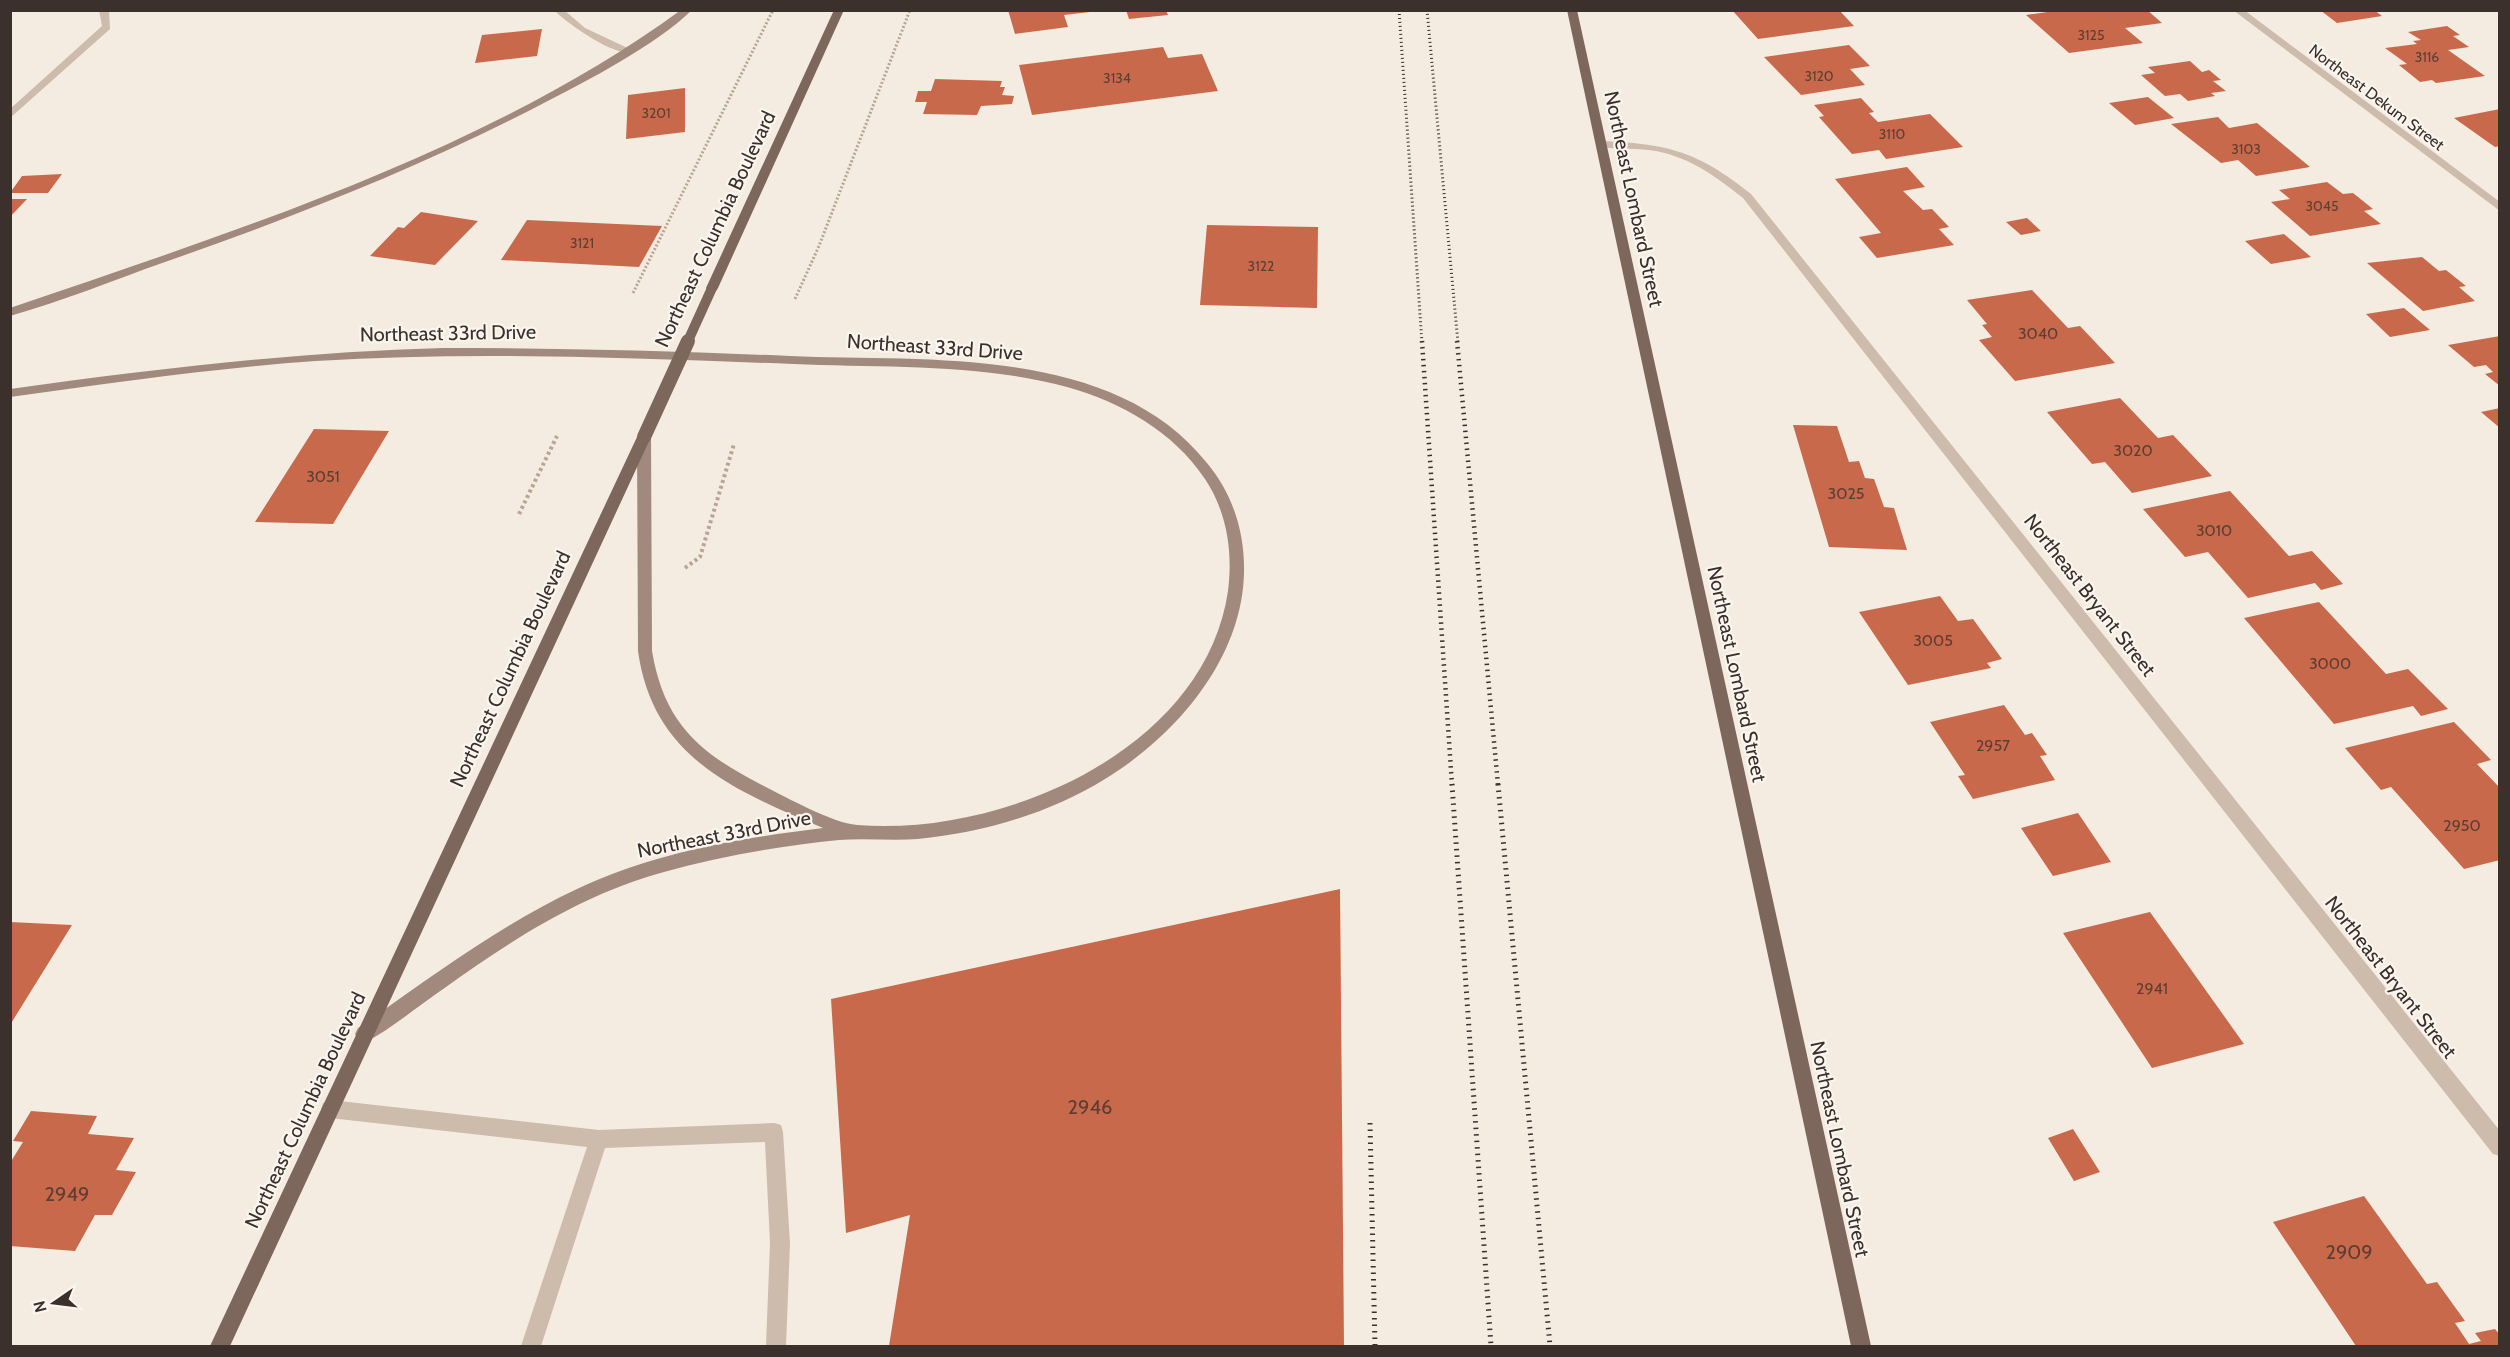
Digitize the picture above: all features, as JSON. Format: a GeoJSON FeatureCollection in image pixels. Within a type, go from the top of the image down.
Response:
{"type":"FeatureCollection","features":[{"type":"Feature","properties":{"kind":"main road"},"geometry":{"type":"LineString","coordinates":[[10,312],[224,238],[350,190],[453,145],[552,96],[629,51],[688,10]]}},
{"type":"Feature","properties":{"kind":"main road","name":"Northeast Columbia Boulevard"},"geometry":{"type":"LineString","coordinates":[[220,1347],[644,437],[839,10]]}},
{"type":"Feature","properties":{"kind":"main road","name":"Northeast Lombard Street"},"geometry":{"type":"LineString","coordinates":[[1572,10],[1861,1347]]}},
{"type":"Feature","properties":{"kind":"main road","name":"Northeast 33rd Drive"},"geometry":{"type":"LineString","coordinates":[[10,393],[162,372],[315,357],[501,351],[815,361],[998,370],[1064,381],[1117,399],[1179,439],[1208,472],[1221,494],[1234,534],[1237,552],[1234,602],[1229,624],[1209,670],[1187,699],[1169,719],[1120,761],[1072,789],[1044,801],[1018,811],[946,828],[884,833],[850,832],[776,841],[666,864],[623,877],[524,923],[364,1034]]}},
{"type":"Feature","properties":{"kind":"main road","name":"Northeast 33rd Drive"},"geometry":{"type":"LineString","coordinates":[[644,437],[645,651],[649,678],[663,713],[684,739],[705,759],[754,787],[850,832]]}},
{"type":"Feature","properties":{"kind":"street"},"geometry":{"type":"LineString","coordinates":[[10,115],[107,27],[104,10]]}},
{"type":"Feature","properties":{"kind":"street"},"geometry":{"type":"LineString","coordinates":[[558,10],[582,30],[629,51]]}},
{"type":"Feature","properties":{"kind":"street","name":"Northeast Dekum Street"},"geometry":{"type":"LineString","coordinates":[[2237,10],[2499,208]]}},
{"type":"Feature","properties":{"kind":"street","name":"Northeast Bryant Street"},"geometry":{"type":"LineString","coordinates":[[1601,144],[1653,146],[1682,152],[1712,166],[1747,196],[2499,1147]]}},
{"type":"Feature","properties":{"kind":"street"},"geometry":{"type":"LineString","coordinates":[[330,1109],[599,1139],[774,1132],[780,1243],[776,1347]]}},
{"type":"Feature","properties":{"kind":"street"},"geometry":{"type":"LineString","coordinates":[[531,1347],[599,1139]]}},
{"type":"Feature","properties":{"kind":"path"},"geometry":{"type":"LineString","coordinates":[[633,293],[773,10]]}},
{"type":"Feature","properties":{"kind":"path"},"geometry":{"type":"LineString","coordinates":[[795,299],[819,246],[910,10]]}},
{"type":"Feature","properties":{"kind":"path"},"geometry":{"type":"LineString","coordinates":[[519,514],[556,436]]}},
{"type":"Feature","properties":{"kind":"path"},"geometry":{"type":"LineString","coordinates":[[645,598],[700,557],[734,444]]}},
{"type":"Feature","properties":{"kind":"building"},"geometry":{"type":"Polygon","coordinates":[[[1008,10],[1090,10],[1090,12],[1064,15],[1068,27],[1015,34],[1008,10]]]}},
{"type":"Feature","properties":{"kind":"building"},"geometry":{"type":"Polygon","coordinates":[[[1126,10],[1166,10],[1168,15],[1129,19],[1126,10]]]}},
{"type":"Feature","properties":{"kind":"building"},"geometry":{"type":"Polygon","coordinates":[[[1732,10],[1839,10],[1854,26],[1758,39],[1732,10]]]}},
{"type":"Feature","properties":{"kind":"building"},"geometry":{"type":"Polygon","coordinates":[[[2061,10],[2147,10],[2162,23],[2125,28],[2143,43],[2069,53],[2026,15],[2061,10]]]}},
{"type":"Feature","properties":{"kind":"building"},"geometry":{"type":"Polygon","coordinates":[[[2320,10],[2374,10],[2382,16],[2337,23],[2320,10]]]}},
{"type":"Feature","properties":{"kind":"building"},"geometry":{"type":"Polygon","coordinates":[[[2447,26],[2460,35],[2453,36],[2469,47],[2448,50],[2485,76],[2436,83],[2432,80],[2420,82],[2399,65],[2407,64],[2385,48],[2417,44],[2413,41],[2421,40],[2408,32],[2447,26]]]}},
{"type":"Feature","properties":{"kind":"building"},"geometry":{"type":"Polygon","coordinates":[[[542,29],[537,56],[475,63],[482,35],[542,29]]]}},
{"type":"Feature","properties":{"kind":"building"},"geometry":{"type":"Polygon","coordinates":[[[1849,45],[1870,66],[1850,69],[1865,85],[1801,95],[1764,57],[1849,45]]]}},
{"type":"Feature","properties":{"kind":"building"},"geometry":{"type":"Polygon","coordinates":[[[1163,47],[1168,58],[1202,54],[1218,91],[1032,115],[1019,65],[1163,47]]]}},
{"type":"Feature","properties":{"kind":"building"},"geometry":{"type":"Polygon","coordinates":[[[2190,61],[2202,72],[2209,70],[2221,80],[2213,81],[2226,91],[2211,93],[2215,96],[2188,101],[2180,94],[2165,96],[2141,75],[2155,73],[2148,67],[2190,61]]]}},
{"type":"Feature","properties":{"kind":"building"},"geometry":{"type":"Polygon","coordinates":[[[935,79],[1002,81],[1000,87],[1005,87],[1002,95],[1014,96],[1012,104],[981,106],[977,115],[923,114],[927,102],[915,102],[918,91],[931,91],[935,79]]]}},
{"type":"Feature","properties":{"kind":"building"},"geometry":{"type":"Polygon","coordinates":[[[685,88],[685,132],[626,139],[628,95],[685,88]]]}},
{"type":"Feature","properties":{"kind":"building"},"geometry":{"type":"Polygon","coordinates":[[[2148,97],[2174,118],[2135,125],[2109,103],[2148,97]]]}},
{"type":"Feature","properties":{"kind":"building"},"geometry":{"type":"Polygon","coordinates":[[[1861,98],[1874,112],[1869,113],[1878,122],[1930,114],[1963,147],[1886,159],[1879,150],[1852,154],[1819,117],[1824,116],[1814,105],[1861,98]]]}},
{"type":"Feature","properties":{"kind":"building"},"geometry":{"type":"Polygon","coordinates":[[[2500,109],[2500,146],[2495,147],[2454,118],[2500,109]]]}},
{"type":"Feature","properties":{"kind":"building"},"geometry":{"type":"Polygon","coordinates":[[[2218,117],[2229,128],[2257,123],[2310,167],[2256,176],[2238,160],[2221,163],[2171,124],[2218,117]]]}},
{"type":"Feature","properties":{"kind":"building"},"geometry":{"type":"Polygon","coordinates":[[[1907,167],[1925,187],[1903,191],[1923,210],[1932,209],[1949,227],[1939,229],[1954,245],[1877,258],[1859,237],[1881,233],[1835,179],[1907,167]]]}},
{"type":"Feature","properties":{"kind":"building"},"geometry":{"type":"Polygon","coordinates":[[[62,174],[48,193],[10,193],[22,176],[62,174]]]}},
{"type":"Feature","properties":{"kind":"building"},"geometry":{"type":"Polygon","coordinates":[[[2327,182],[2343,194],[2353,193],[2373,209],[2364,211],[2381,224],[2310,236],[2271,202],[2290,199],[2279,190],[2327,182]]]}},
{"type":"Feature","properties":{"kind":"building"},"geometry":{"type":"Polygon","coordinates":[[[10,199],[27,199],[10,217],[10,199]]]}},
{"type":"Feature","properties":{"kind":"building"},"geometry":{"type":"Polygon","coordinates":[[[421,212],[478,221],[435,265],[370,256],[398,227],[404,228],[421,212]]]}},
{"type":"Feature","properties":{"kind":"building"},"geometry":{"type":"Polygon","coordinates":[[[2027,218],[2041,231],[2021,235],[2006,222],[2027,218]]]}},
{"type":"Feature","properties":{"kind":"building"},"geometry":{"type":"Polygon","coordinates":[[[527,220],[662,226],[639,267],[501,260],[527,220]]]}},
{"type":"Feature","properties":{"kind":"building"},"geometry":{"type":"Polygon","coordinates":[[[1207,225],[1318,227],[1317,308],[1200,305],[1207,225]]]}},
{"type":"Feature","properties":{"kind":"building"},"geometry":{"type":"Polygon","coordinates":[[[2284,234],[2311,257],[2271,264],[2245,241],[2284,234]]]}},
{"type":"Feature","properties":{"kind":"building"},"geometry":{"type":"Polygon","coordinates":[[[2422,257],[2439,271],[2446,270],[2466,286],[2459,287],[2475,301],[2423,311],[2367,263],[2422,257]]]}},
{"type":"Feature","properties":{"kind":"building"},"geometry":{"type":"Polygon","coordinates":[[[2032,290],[2068,328],[2080,326],[2115,363],[2015,381],[1979,340],[1992,337],[1982,325],[1987,324],[1967,300],[2032,290]]]}},
{"type":"Feature","properties":{"kind":"building"},"geometry":{"type":"Polygon","coordinates":[[[2404,308],[2430,330],[2390,337],[2366,314],[2404,308]]]}},
{"type":"Feature","properties":{"kind":"building"},"geometry":{"type":"Polygon","coordinates":[[[2500,336],[2500,386],[2485,374],[2493,372],[2486,365],[2474,367],[2448,345],[2500,336]]]}},
{"type":"Feature","properties":{"kind":"building"},"geometry":{"type":"Polygon","coordinates":[[[2120,398],[2158,438],[2173,435],[2212,476],[2132,493],[2105,462],[2092,464],[2047,412],[2120,398]]]}},
{"type":"Feature","properties":{"kind":"building"},"geometry":{"type":"Polygon","coordinates":[[[2500,408],[2500,428],[2481,412],[2500,408]]]}},
{"type":"Feature","properties":{"kind":"building"},"geometry":{"type":"Polygon","coordinates":[[[1793,425],[1837,426],[1849,462],[1859,461],[1865,478],[1874,479],[1884,507],[1894,508],[1907,550],[1829,547],[1793,425]]]}},
{"type":"Feature","properties":{"kind":"building"},"geometry":{"type":"Polygon","coordinates":[[[314,429],[389,431],[333,524],[255,522],[314,429]]]}},
{"type":"Feature","properties":{"kind":"building"},"geometry":{"type":"Polygon","coordinates":[[[2230,491],[2289,556],[2312,551],[2343,584],[2321,590],[2315,583],[2248,598],[2208,552],[2185,557],[2143,509],[2230,491]]]}},
{"type":"Feature","properties":{"kind":"building"},"geometry":{"type":"Polygon","coordinates":[[[1940,596],[1958,621],[1973,619],[2002,659],[1987,663],[1991,668],[1908,685],[1859,612],[1940,596]]]}},
{"type":"Feature","properties":{"kind":"building"},"geometry":{"type":"Polygon","coordinates":[[[2319,602],[2386,674],[2408,669],[2448,709],[2421,716],[2413,706],[2334,724],[2244,618],[2319,602]]]}},
{"type":"Feature","properties":{"kind":"building"},"geometry":{"type":"Polygon","coordinates":[[[2004,705],[2025,735],[2032,733],[2047,755],[2040,756],[2055,780],[1973,799],[1958,776],[1965,775],[1930,722],[2004,705]]]}},
{"type":"Feature","properties":{"kind":"building"},"geometry":{"type":"Polygon","coordinates":[[[2454,722],[2491,760],[2477,764],[2500,788],[2500,860],[2464,869],[2391,787],[2381,790],[2345,748],[2454,722]]]}},
{"type":"Feature","properties":{"kind":"building"},"geometry":{"type":"Polygon","coordinates":[[[2078,813],[2111,862],[2053,876],[2021,828],[2078,813]]]}},
{"type":"Feature","properties":{"kind":"building"},"geometry":{"type":"Polygon","coordinates":[[[1340,889],[1344,1346],[889,1346],[910,1215],[846,1233],[831,999],[1340,889]]]}},
{"type":"Feature","properties":{"kind":"building"},"geometry":{"type":"Polygon","coordinates":[[[2150,912],[2244,1044],[2152,1068],[2063,933],[2150,912]]]}},
{"type":"Feature","properties":{"kind":"building"},"geometry":{"type":"Polygon","coordinates":[[[10,922],[72,925],[10,1025],[10,922]]]}},
{"type":"Feature","properties":{"kind":"building"},"geometry":{"type":"Polygon","coordinates":[[[31,1111],[97,1116],[88,1134],[134,1138],[116,1170],[136,1172],[112,1215],[95,1215],[75,1251],[10,1246],[10,1163],[23,1142],[13,1141],[31,1111]]]}},
{"type":"Feature","properties":{"kind":"building"},"geometry":{"type":"Polygon","coordinates":[[[2073,1129],[2100,1172],[2074,1181],[2048,1138],[2073,1129]]]}},
{"type":"Feature","properties":{"kind":"building"},"geometry":{"type":"Polygon","coordinates":[[[2364,1196],[2427,1284],[2437,1282],[2465,1321],[2455,1323],[2469,1344],[2481,1341],[2475,1333],[2495,1329],[2500,1335],[2500,1346],[2356,1346],[2273,1222],[2364,1196]]]}},
{"type":"Feature","properties":{"kind":"railway"},"geometry":{"type":"LineString","coordinates":[[1399,10],[1422,343]]}},
{"type":"Feature","properties":{"kind":"railway"},"geometry":{"type":"LineString","coordinates":[[1427,10],[1458,343]]}},
{"type":"Feature","properties":{"kind":"railway"},"geometry":{"type":"LineString","coordinates":[[1422,341],[1452,785]]}},
{"type":"Feature","properties":{"kind":"railway"},"geometry":{"type":"LineString","coordinates":[[1457,341],[1498,785]]}},
{"type":"Feature","properties":{"kind":"railway"},"geometry":{"type":"LineString","coordinates":[[1452,784],[1491,1346]]}},
{"type":"Feature","properties":{"kind":"railway"},"geometry":{"type":"LineString","coordinates":[[1498,784],[1550,1346]]}},
{"type":"Feature","properties":{"kind":"railway"},"geometry":{"type":"LineString","coordinates":[[1370,1123],[1375,1346]]}}]}
